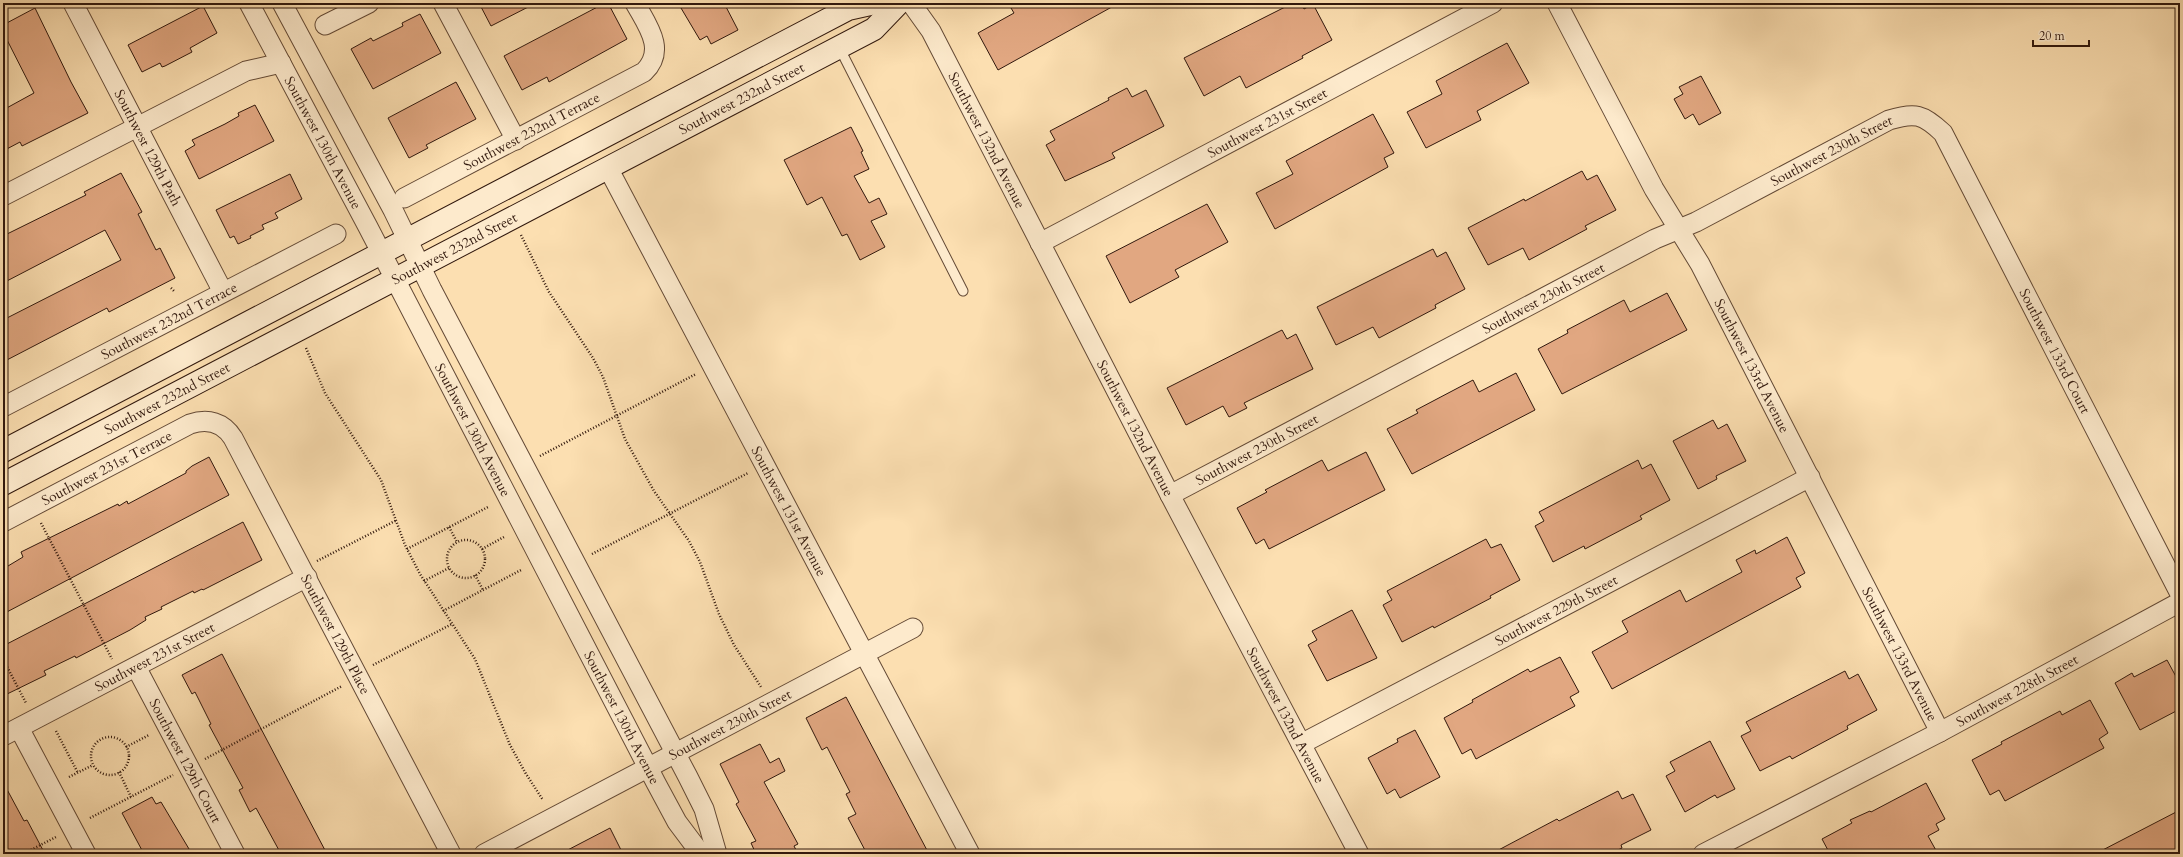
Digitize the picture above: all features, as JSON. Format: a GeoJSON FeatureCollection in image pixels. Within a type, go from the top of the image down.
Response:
{"type":"FeatureCollection","features":[{"type":"Feature","properties":{"kind":"street","name":"Southwest 129th Path"},"geometry":{"type":"LineString","coordinates":[[73,3],[223,292]]}},
{"type":"Feature","properties":{"kind":"street","name":"Southwest 130th Avenue"},"geometry":{"type":"LineString","coordinates":[[249,3],[648,768],[677,822],[701,854]]}},
{"type":"Feature","properties":{"kind":"street"},"geometry":{"type":"LineString","coordinates":[[325,25],[369,3]]}},
{"type":"Feature","properties":{"kind":"street"},"geometry":{"type":"LineString","coordinates":[[443,3],[516,140]]}},
{"type":"Feature","properties":{"kind":"street","name":"Southwest 232nd Terrace"},"geometry":{"type":"LineString","coordinates":[[404,198],[638,76],[648,67],[654,58],[654,39],[635,3]]}},
{"type":"Feature","properties":{"kind":"street","name":"Southwest 232nd Street"},"geometry":{"type":"LineString","coordinates":[[3,452],[848,9],[875,3]]}},
{"type":"Feature","properties":{"kind":"street","name":"Southwest 232nd Street"},"geometry":{"type":"LineString","coordinates":[[3,484],[839,47],[874,28],[899,3]]}},
{"type":"Feature","properties":{"kind":"street","name":"Southwest 132nd Avenue"},"geometry":{"type":"LineString","coordinates":[[911,3],[931,31],[1170,494],[1359,854]]}},
{"type":"Feature","properties":{"kind":"street","name":"Southwest 231st Street"},"geometry":{"type":"LineString","coordinates":[[1040,243],[1493,3]]}},
{"type":"Feature","properties":{"kind":"street","name":"Southwest 133rd Avenue"},"geometry":{"type":"LineString","coordinates":[[1557,3],[1677,228],[1700,264],[1940,732]]}},
{"type":"Feature","properties":{"kind":"street"},"geometry":{"type":"LineString","coordinates":[[285,5],[704,809],[717,854]]}},
{"type":"Feature","properties":{"kind":"street"},"geometry":{"type":"LineString","coordinates":[[3,196],[246,71],[281,64]]}},
{"type":"Feature","properties":{"kind":"street","name":"Southwest 230th Street"},"geometry":{"type":"LineString","coordinates":[[1170,494],[1677,228],[1696,222],[1889,120],[1907,115],[1920,116]]}},
{"type":"Feature","properties":{"kind":"street","name":"Southwest 133rd Court"},"geometry":{"type":"LineString","coordinates":[[1920,116],[1932,122],[1943,133],[2180,594]]}},
{"type":"Feature","properties":{"kind":"street","name":"Southwest 131st Avenue"},"geometry":{"type":"LineString","coordinates":[[608,168],[970,854]]}},
{"type":"Feature","properties":{"kind":"street","name":"Southwest 232nd Terrace"},"geometry":{"type":"LineString","coordinates":[[3,407],[336,234]]}},
{"type":"Feature","properties":{"kind":"street","name":"Southwest 231st Terrace"},"geometry":{"type":"LineString","coordinates":[[3,522],[190,424],[205,421],[213,422]]}},
{"type":"Feature","properties":{"kind":"street","name":"Southwest 129th Place"},"geometry":{"type":"LineString","coordinates":[[213,422],[224,427],[233,438],[311,570],[451,854]]}},
{"type":"Feature","properties":{"kind":"street","name":"Southwest 229th Street"},"geometry":{"type":"LineString","coordinates":[[1301,744],[1810,477]]}},
{"type":"Feature","properties":{"kind":"street","name":"Southwest 231st Street"},"geometry":{"type":"LineString","coordinates":[[11,732],[136,667],[311,570]]}},
{"type":"Feature","properties":{"kind":"street","name":"Southwest 228th Street"},"geometry":{"type":"LineString","coordinates":[[1703,854],[1940,732],[2180,602]]}},
{"type":"Feature","properties":{"kind":"street","name":"Southwest 230th Street"},"geometry":{"type":"LineString","coordinates":[[484,854],[913,628]]}},
{"type":"Feature","properties":{"kind":"street","name":"Southwest 129th Court"},"geometry":{"type":"LineString","coordinates":[[136,667],[235,854]]}},
{"type":"Feature","properties":{"kind":"street"},"geometry":{"type":"LineString","coordinates":[[11,732],[86,854]]}},
{"type":"Feature","properties":{"kind":"lane"},"geometry":{"type":"LineString","coordinates":[[839,47],[962,291]]}},
{"type":"Feature","properties":{"kind":"path"},"geometry":{"type":"LineString","coordinates":[[520,233],[549,292],[593,358],[603,377],[622,433],[654,491],[671,513],[695,552],[719,614],[739,655],[760,687]]}},
{"type":"Feature","properties":{"kind":"path"},"geometry":{"type":"LineString","coordinates":[[171,288],[175,292]]}},
{"type":"Feature","properties":{"kind":"path"},"geometry":{"type":"LineString","coordinates":[[305,346],[325,393],[373,467],[397,520],[407,549],[424,581],[478,665],[517,759],[543,800]]}},
{"type":"Feature","properties":{"kind":"path"},"geometry":{"type":"LineString","coordinates":[[540,456],[696,374]]}},
{"type":"Feature","properties":{"kind":"path"},"geometry":{"type":"LineString","coordinates":[[592,554],[748,473]]}},
{"type":"Feature","properties":{"kind":"path"},"geometry":{"type":"LineString","coordinates":[[407,549],[488,507]]}},
{"type":"Feature","properties":{"kind":"path"},"geometry":{"type":"LineString","coordinates":[[311,570],[397,520]]}},
{"type":"Feature","properties":{"kind":"path"},"geometry":{"type":"LineString","coordinates":[[41,523],[116,666]]}},
{"type":"Feature","properties":{"kind":"path"},"geometry":{"type":"LineString","coordinates":[[449,527],[457,542]]}},
{"type":"Feature","properties":{"kind":"path"},"geometry":{"type":"LineString","coordinates":[[482,549],[504,537]]}},
{"type":"Feature","properties":{"kind":"path"},"geometry":{"type":"LineString","coordinates":[[466,540],[473,541],[482,549],[484,563],[481,570],[475,575],[469,578],[461,577],[449,568],[447,559],[448,552],[457,542],[466,540]]}},
{"type":"Feature","properties":{"kind":"path"},"geometry":{"type":"LineString","coordinates":[[424,581],[449,568]]}},
{"type":"Feature","properties":{"kind":"path"},"geometry":{"type":"LineString","coordinates":[[443,611],[521,570]]}},
{"type":"Feature","properties":{"kind":"path"},"geometry":{"type":"LineString","coordinates":[[475,575],[483,590]]}},
{"type":"Feature","properties":{"kind":"path"},"geometry":{"type":"LineString","coordinates":[[374,665],[452,624]]}},
{"type":"Feature","properties":{"kind":"path"},"geometry":{"type":"LineString","coordinates":[[3,659],[27,704]]}},
{"type":"Feature","properties":{"kind":"path"},"geometry":{"type":"LineString","coordinates":[[202,760],[346,684]]}},
{"type":"Feature","properties":{"kind":"path"},"geometry":{"type":"LineString","coordinates":[[56,731],[78,773]]}},
{"type":"Feature","properties":{"kind":"path"},"geometry":{"type":"LineString","coordinates":[[126,747],[149,735]]}},
{"type":"Feature","properties":{"kind":"path"},"geometry":{"type":"LineString","coordinates":[[103,738],[116,738],[126,747],[128,759],[125,767],[119,772],[110,775],[102,773],[93,765],[91,752],[95,744],[103,738]]}},
{"type":"Feature","properties":{"kind":"path"},"geometry":{"type":"LineString","coordinates":[[69,778],[93,765]]}},
{"type":"Feature","properties":{"kind":"path"},"geometry":{"type":"LineString","coordinates":[[119,772],[131,797]]}},
{"type":"Feature","properties":{"kind":"path"},"geometry":{"type":"LineString","coordinates":[[90,818],[175,774]]}},
{"type":"Feature","properties":{"kind":"path"},"geometry":{"type":"LineString","coordinates":[[23,854],[56,837]]}},
{"type":"Feature","properties":{"kind":"building"},"geometry":{"type":"Polygon","coordinates":[[[479,3],[536,3],[491,26],[479,3]]]}},
{"type":"Feature","properties":{"kind":"building"},"geometry":{"type":"Polygon","coordinates":[[[605,3],[608,3],[627,39],[549,82],[547,77],[522,90],[504,56],[605,3]]]}},
{"type":"Feature","properties":{"kind":"building"},"geometry":{"type":"Polygon","coordinates":[[[678,3],[724,3],[738,30],[711,44],[707,36],[700,40],[678,3]]]}},
{"type":"Feature","properties":{"kind":"building"},"geometry":{"type":"Polygon","coordinates":[[[1008,3],[1119,3],[998,70],[978,33],[1014,13],[1008,3]]]}},
{"type":"Feature","properties":{"kind":"building"},"geometry":{"type":"Polygon","coordinates":[[[1293,3],[1301,3],[1304,9],[1313,4],[1332,40],[1302,56],[1303,58],[1246,88],[1240,76],[1204,96],[1184,58],[1293,3]]]}},
{"type":"Feature","properties":{"kind":"building"},"geometry":{"type":"Polygon","coordinates":[[[203,6],[217,33],[190,48],[192,52],[165,66],[162,67],[160,63],[142,72],[128,45],[203,6]]]}},
{"type":"Feature","properties":{"kind":"building"},"geometry":{"type":"Polygon","coordinates":[[[35,8],[71,82],[88,113],[22,146],[20,142],[3,151],[3,110],[34,93],[3,32],[3,25],[35,8]]]}},
{"type":"Feature","properties":{"kind":"building"},"geometry":{"type":"Polygon","coordinates":[[[420,14],[441,53],[373,89],[351,49],[371,38],[373,41],[403,26],[402,23],[420,14]]]}},
{"type":"Feature","properties":{"kind":"building"},"geometry":{"type":"Polygon","coordinates":[[[1507,43],[1529,83],[1477,111],[1481,120],[1426,148],[1407,112],[1442,94],[1436,81],[1507,43]]]}},
{"type":"Feature","properties":{"kind":"building"},"geometry":{"type":"Polygon","coordinates":[[[1701,76],[1721,113],[1699,125],[1693,114],[1685,119],[1674,99],[1683,94],[1679,87],[1701,76]]]}},
{"type":"Feature","properties":{"kind":"building"},"geometry":{"type":"Polygon","coordinates":[[[456,82],[476,119],[426,145],[428,148],[409,158],[388,118],[456,82]]]}},
{"type":"Feature","properties":{"kind":"building"},"geometry":{"type":"Polygon","coordinates":[[[1127,88],[1132,97],[1146,90],[1164,126],[1112,153],[1115,158],[1065,181],[1046,145],[1055,140],[1050,131],[1109,100],[1108,98],[1127,88]]]}},
{"type":"Feature","properties":{"kind":"building"},"geometry":{"type":"Polygon","coordinates":[[[255,105],[274,141],[199,179],[185,151],[195,145],[192,140],[225,124],[239,116],[238,113],[255,105]]]}},
{"type":"Feature","properties":{"kind":"building"},"geometry":{"type":"Polygon","coordinates":[[[1373,114],[1394,153],[1384,158],[1388,167],[1275,229],[1256,193],[1293,174],[1286,161],[1373,114]]]}},
{"type":"Feature","properties":{"kind":"building"},"geometry":{"type":"Polygon","coordinates":[[[851,127],[863,151],[861,152],[869,169],[854,176],[869,203],[879,198],[887,214],[871,221],[885,247],[860,260],[847,234],[842,236],[822,197],[807,205],[784,160],[851,127]]]}},
{"type":"Feature","properties":{"kind":"building"},"geometry":{"type":"Polygon","coordinates":[[[1582,171],[1587,180],[1597,175],[1616,210],[1585,226],[1587,229],[1529,260],[1523,248],[1488,265],[1468,228],[1524,199],[1525,201],[1582,171]]]}},
{"type":"Feature","properties":{"kind":"building"},"geometry":{"type":"Polygon","coordinates":[[[121,173],[142,212],[138,214],[156,250],[160,248],[175,278],[109,312],[107,308],[3,362],[3,320],[121,260],[105,230],[3,283],[3,236],[86,195],[84,192],[121,173]]]}},
{"type":"Feature","properties":{"kind":"building"},"geometry":{"type":"Polygon","coordinates":[[[290,174],[302,199],[275,213],[278,218],[262,225],[264,229],[250,236],[251,238],[238,244],[234,236],[230,238],[216,210],[290,174]]]}},
{"type":"Feature","properties":{"kind":"building"},"geometry":{"type":"Polygon","coordinates":[[[1207,204],[1228,242],[1175,270],[1179,277],[1130,303],[1106,256],[1207,204]]]}},
{"type":"Feature","properties":{"kind":"building"},"geometry":{"type":"Polygon","coordinates":[[[1433,249],[1437,257],[1446,252],[1465,289],[1435,305],[1436,308],[1379,338],[1373,327],[1336,345],[1317,307],[1433,249]]]}},
{"type":"Feature","properties":{"kind":"building"},"geometry":{"type":"Polygon","coordinates":[[[1667,293],[1687,330],[1562,394],[1538,349],[1568,333],[1567,330],[1624,300],[1630,312],[1667,293]]]}},
{"type":"Feature","properties":{"kind":"building"},"geometry":{"type":"Polygon","coordinates":[[[1282,330],[1287,339],[1296,334],[1313,369],[1244,403],[1247,408],[1229,417],[1223,406],[1186,425],[1167,388],[1282,330]]]}},
{"type":"Feature","properties":{"kind":"building"},"geometry":{"type":"Polygon","coordinates":[[[1516,373],[1535,410],[1412,474],[1387,429],[1418,413],[1416,410],[1473,380],[1479,392],[1516,373]]]}},
{"type":"Feature","properties":{"kind":"building"},"geometry":{"type":"Polygon","coordinates":[[[1713,420],[1718,429],[1727,424],[1746,461],[1716,476],[1717,479],[1698,489],[1673,441],[1713,420]]]}},
{"type":"Feature","properties":{"kind":"building"},"geometry":{"type":"Polygon","coordinates":[[[1366,452],[1385,490],[1269,549],[1264,539],[1256,544],[1237,508],[1267,492],[1265,490],[1322,460],[1328,471],[1366,452]]]}},
{"type":"Feature","properties":{"kind":"building"},"geometry":{"type":"Polygon","coordinates":[[[209,457],[229,495],[3,614],[3,569],[23,557],[21,552],[118,504],[119,506],[127,501],[128,504],[186,473],[186,471],[192,466],[209,457]]]}},
{"type":"Feature","properties":{"kind":"building"},"geometry":{"type":"Polygon","coordinates":[[[1638,460],[1642,469],[1651,464],[1670,500],[1640,516],[1642,519],[1585,549],[1584,546],[1553,562],[1535,526],[1544,521],[1539,512],[1638,460]]]}},
{"type":"Feature","properties":{"kind":"building"},"geometry":{"type":"Polygon","coordinates":[[[243,522],[262,560],[203,590],[202,589],[194,593],[193,591],[161,607],[162,609],[145,617],[146,620],[130,630],[76,658],[75,656],[44,671],[46,675],[3,696],[3,646],[243,522]]]}},
{"type":"Feature","properties":{"kind":"building"},"geometry":{"type":"Polygon","coordinates":[[[1787,537],[1805,573],[1796,578],[1801,587],[1612,689],[1592,652],[1628,632],[1622,621],[1680,590],[1686,602],[1742,572],[1736,560],[1755,550],[1756,554],[1787,537]]]}},
{"type":"Feature","properties":{"kind":"building"},"geometry":{"type":"Polygon","coordinates":[[[1486,539],[1491,548],[1501,544],[1520,580],[1490,596],[1491,598],[1434,628],[1433,626],[1402,642],[1383,605],[1392,600],[1387,591],[1486,539]]]}},
{"type":"Feature","properties":{"kind":"building"},"geometry":{"type":"Polygon","coordinates":[[[1352,610],[1377,658],[1327,681],[1308,645],[1317,640],[1312,631],[1352,610]]]}},
{"type":"Feature","properties":{"kind":"building"},"geometry":{"type":"Polygon","coordinates":[[[222,654],[327,854],[281,854],[256,808],[250,812],[239,790],[243,788],[209,725],[211,724],[195,692],[192,694],[182,675],[222,654]]]}},
{"type":"Feature","properties":{"kind":"building"},"geometry":{"type":"Polygon","coordinates":[[[1560,657],[1579,692],[1570,697],[1575,706],[1476,759],[1471,749],[1462,754],[1444,718],[1473,702],[1472,700],[1528,669],[1530,672],[1560,657]]]}},
{"type":"Feature","properties":{"kind":"building"},"geometry":{"type":"Polygon","coordinates":[[[2167,660],[2180,684],[2180,709],[2140,730],[2115,683],[2132,673],[2134,677],[2167,660]]]}},
{"type":"Feature","properties":{"kind":"building"},"geometry":{"type":"Polygon","coordinates":[[[1845,671],[1849,679],[1858,674],[1877,710],[1847,726],[1848,729],[1792,759],[1790,756],[1760,771],[1741,736],[1751,731],[1746,722],[1845,671]]]}},
{"type":"Feature","properties":{"kind":"building"},"geometry":{"type":"Polygon","coordinates":[[[846,697],[929,854],[867,854],[848,818],[856,814],[846,794],[850,792],[827,747],[822,750],[806,718],[846,697]]]}},
{"type":"Feature","properties":{"kind":"building"},"geometry":{"type":"Polygon","coordinates":[[[2090,700],[2108,733],[2099,739],[2104,748],[2005,801],[1999,790],[1990,795],[1972,760],[2002,744],[2001,742],[2060,711],[2062,715],[2090,700]]]}},
{"type":"Feature","properties":{"kind":"building"},"geometry":{"type":"Polygon","coordinates":[[[1415,730],[1440,777],[1400,798],[1395,789],[1387,794],[1368,758],[1398,742],[1397,739],[1415,730]]]}},
{"type":"Feature","properties":{"kind":"building"},"geometry":{"type":"Polygon","coordinates":[[[1710,741],[1735,789],[1717,798],[1715,795],[1685,812],[1666,776],[1675,771],[1670,762],[1710,741]]]}},
{"type":"Feature","properties":{"kind":"building"},"geometry":{"type":"Polygon","coordinates":[[[760,744],[770,763],[779,758],[785,771],[764,782],[798,844],[794,846],[798,854],[756,854],[751,843],[756,841],[736,804],[739,802],[720,764],[760,744]]]}},
{"type":"Feature","properties":{"kind":"building"},"geometry":{"type":"Polygon","coordinates":[[[3,782],[24,821],[27,820],[45,854],[3,854],[3,782]]]}},
{"type":"Feature","properties":{"kind":"building"},"geometry":{"type":"Polygon","coordinates":[[[1926,783],[1945,819],[1936,824],[1939,830],[1928,836],[1938,854],[1830,854],[1822,839],[1852,823],[1850,820],[1870,811],[1871,812],[1926,783]]]}},
{"type":"Feature","properties":{"kind":"building"},"geometry":{"type":"Polygon","coordinates":[[[1618,791],[1622,799],[1633,794],[1651,830],[1621,845],[1622,848],[1610,854],[1491,854],[1557,819],[1559,821],[1618,791]]]}},
{"type":"Feature","properties":{"kind":"building"},"geometry":{"type":"Polygon","coordinates":[[[152,797],[156,804],[161,802],[192,854],[144,854],[122,813],[152,797]]]}},
{"type":"Feature","properties":{"kind":"building"},"geometry":{"type":"Polygon","coordinates":[[[2180,810],[2180,854],[2095,854],[2180,810]]]}},
{"type":"Feature","properties":{"kind":"building"},"geometry":{"type":"Polygon","coordinates":[[[610,828],[623,854],[560,854],[610,828]]]}}]}
